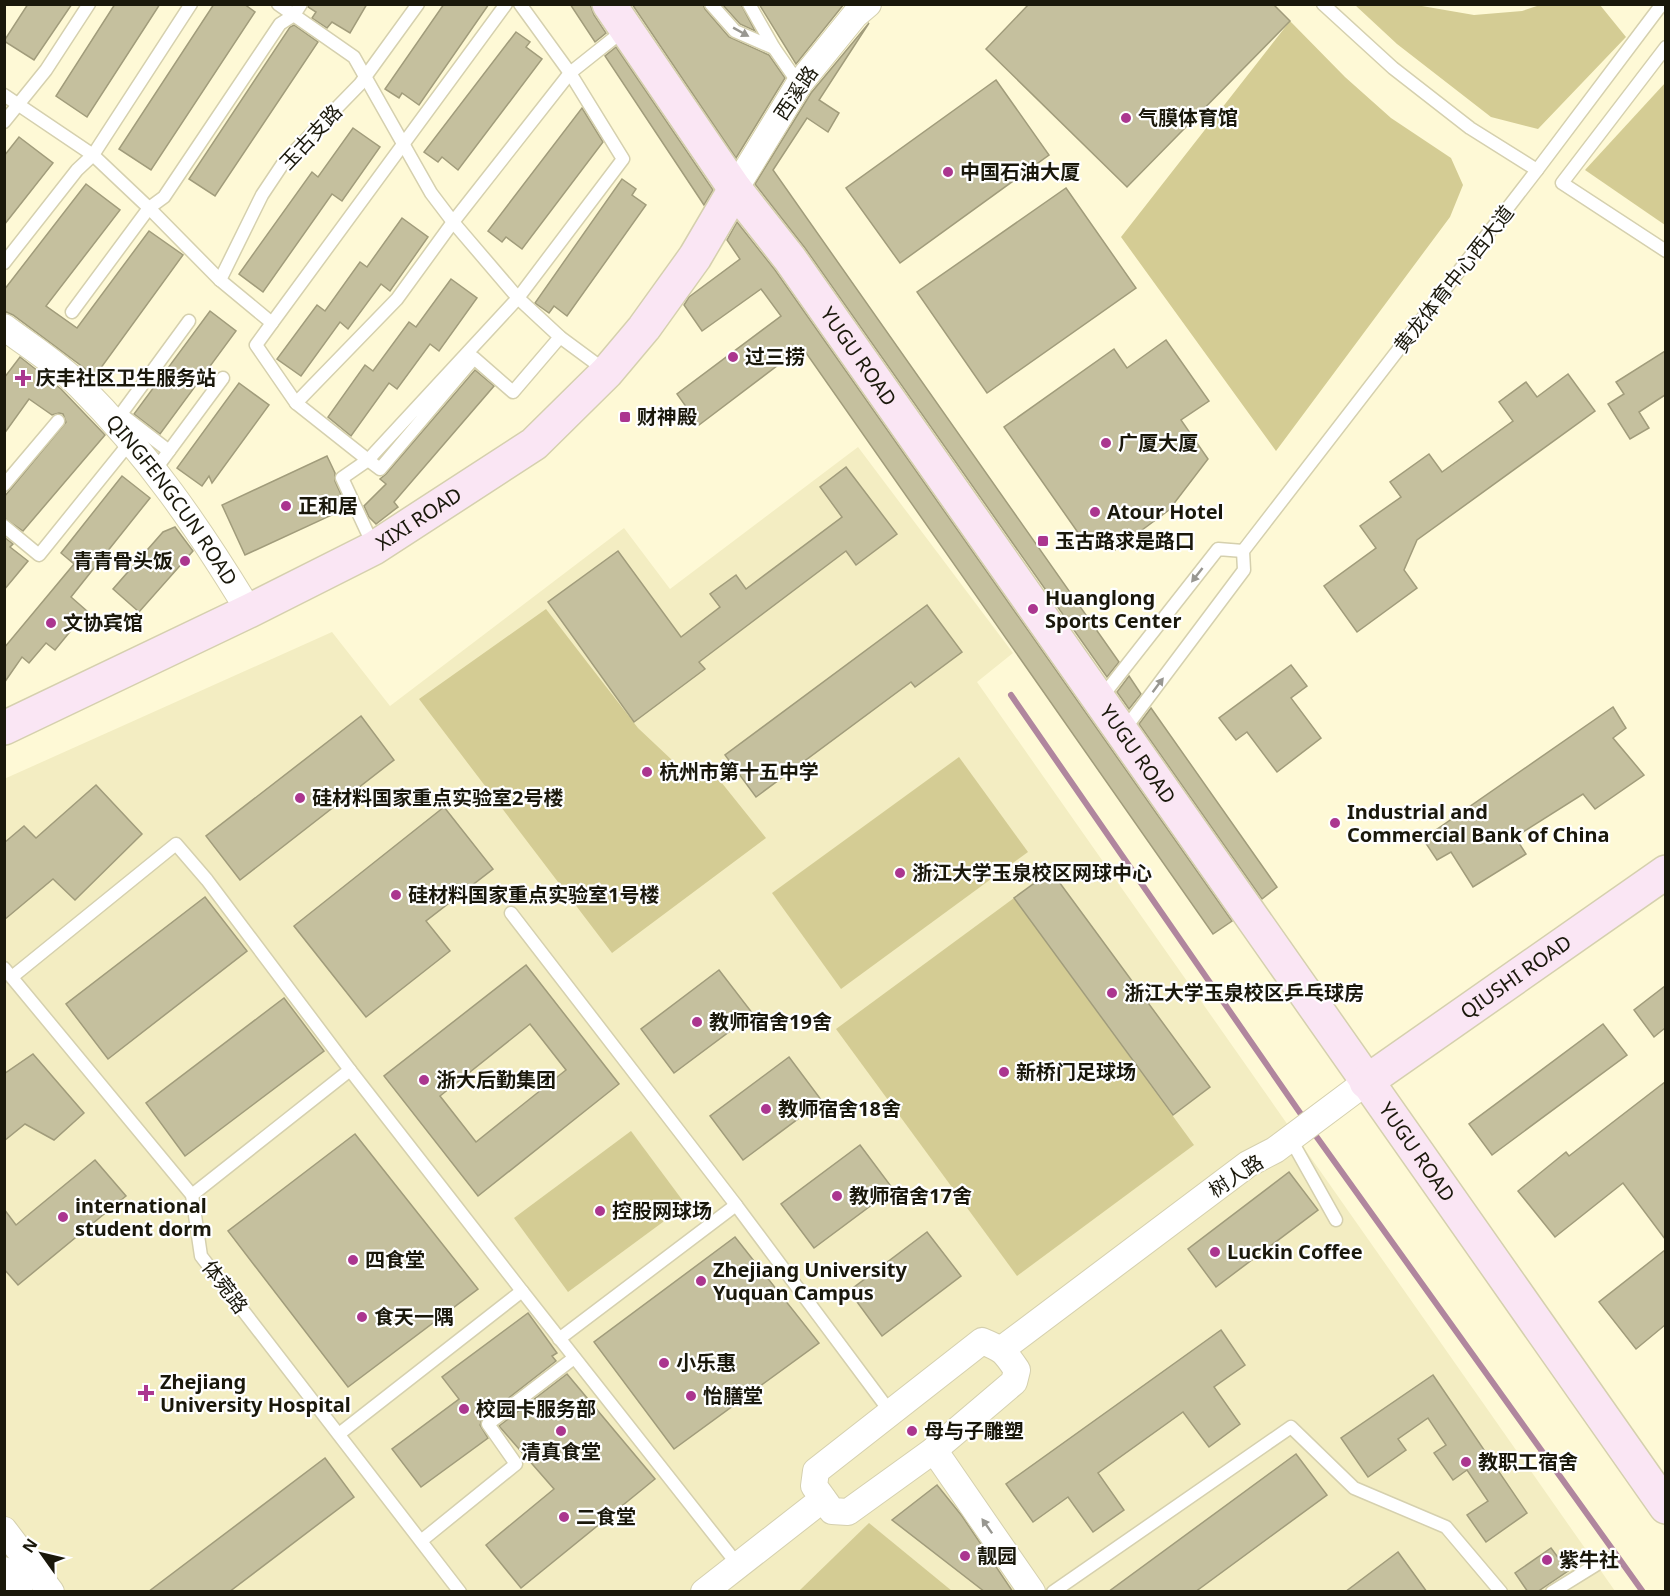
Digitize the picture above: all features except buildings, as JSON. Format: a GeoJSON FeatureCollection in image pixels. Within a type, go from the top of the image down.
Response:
{"type":"FeatureCollection","features":[{"type":"Feature","properties":{"kind":"main road","name":"YUGU ROAD"},"geometry":{"type":"LineString","coordinates":[[617,17],[735,189],[790,259],[1100,699],[1665,1507]]}},
{"type":"Feature","properties":{"kind":"main road","name":"XIXI ROAD"},"geometry":{"type":"LineString","coordinates":[[4,728],[249,611],[374,548],[534,444],[607,372],[644,328],[695,257],[735,189]]}},
{"type":"Feature","properties":{"kind":"main road","name":"QIUSHI ROAD"},"geometry":{"type":"LineString","coordinates":[[1366,1082],[1665,872]]}},
{"type":"Feature","properties":{"kind":"street","name":"西溪路"},"geometry":{"type":"LineString","coordinates":[[735,189],[799,84],[855,15],[868,4]]}},
{"type":"Feature","properties":{"kind":"street","name":"QINGFENGCUN ROAD"},"geometry":{"type":"LineString","coordinates":[[4,327],[78,384],[131,441],[162,460],[249,611]]}},
{"type":"Feature","properties":{"kind":"street","name":"树人路"},"geometry":{"type":"LineString","coordinates":[[1006,1354],[1256,1169],[1269,1153],[1366,1082]]}},
{"type":"Feature","properties":{"kind":"street"},"geometry":{"type":"LineString","coordinates":[[982,1341],[1006,1354],[1017,1370],[1014,1383],[934,1450],[848,1512],[832,1510],[814,1486],[816,1471],[982,1341]]}},
{"type":"Feature","properties":{"kind":"street"},"geometry":{"type":"LineString","coordinates":[[934,1450],[1032,1592]]}},
{"type":"Feature","properties":{"kind":"street"},"geometry":{"type":"LineString","coordinates":[[704,1592],[823,1499]]}},
{"type":"Feature","properties":{"kind":"street"},"geometry":{"type":"LineString","coordinates":[[4,1530],[51,1592]]}},
{"type":"Feature","properties":{"kind":"street"},"geometry":{"type":"LineString","coordinates":[[4,1570],[20,1592]]}},
{"type":"Feature","properties":{"kind":"lane"},"geometry":{"type":"LineString","coordinates":[[4,122],[46,70],[89,4]]}},
{"type":"Feature","properties":{"kind":"lane"},"geometry":{"type":"LineString","coordinates":[[4,262],[77,170],[93,155],[191,4]]}},
{"type":"Feature","properties":{"kind":"lane"},"geometry":{"type":"LineString","coordinates":[[278,4],[298,10],[354,57],[431,193],[453,222],[518,298],[560,337],[607,372]]}},
{"type":"Feature","properties":{"kind":"lane","name":"玉古支路"},"geometry":{"type":"LineString","coordinates":[[220,280],[262,195],[285,162],[366,75],[418,4]]}},
{"type":"Feature","properties":{"kind":"lane"},"geometry":{"type":"LineString","coordinates":[[506,4],[256,345],[296,403],[381,469],[474,358],[513,392],[560,337]]}},
{"type":"Feature","properties":{"kind":"lane"},"geometry":{"type":"LineString","coordinates":[[374,548],[342,478],[368,460],[518,298],[623,159],[570,73],[520,4]]}},
{"type":"Feature","properties":{"kind":"lane"},"geometry":{"type":"LineString","coordinates":[[711,4],[735,31],[774,48]]}},
{"type":"Feature","properties":{"kind":"lane"},"geometry":{"type":"LineString","coordinates":[[749,4],[774,48],[799,84]]}},
{"type":"Feature","properties":{"kind":"lane"},"geometry":{"type":"LineString","coordinates":[[1323,4],[1393,68],[1470,128],[1537,170]]}},
{"type":"Feature","properties":{"kind":"lane","name":"黄龙体育中心西大道"},"geometry":{"type":"LineString","coordinates":[[1122,732],[1244,570],[1243,551],[1662,4]]}},
{"type":"Feature","properties":{"kind":"lane"},"geometry":{"type":"LineString","coordinates":[[72,312],[149,208],[164,197],[280,24],[298,10]]}},
{"type":"Feature","properties":{"kind":"lane"},"geometry":{"type":"LineString","coordinates":[[296,403],[397,299],[453,222],[617,17]]}},
{"type":"Feature","properties":{"kind":"lane"},"geometry":{"type":"LineString","coordinates":[[1665,47],[1562,183],[1665,251]]}},
{"type":"Feature","properties":{"kind":"lane"},"geometry":{"type":"LineString","coordinates":[[4,95],[93,155],[220,280],[272,322]]}},
{"type":"Feature","properties":{"kind":"lane"},"geometry":{"type":"LineString","coordinates":[[189,321],[121,414],[162,460],[223,378]]}},
{"type":"Feature","properties":{"kind":"lane"},"geometry":{"type":"LineString","coordinates":[[4,484],[58,421]]}},
{"type":"Feature","properties":{"kind":"lane"},"geometry":{"type":"LineString","coordinates":[[4,526],[39,555],[131,441]]}},
{"type":"Feature","properties":{"kind":"lane"},"geometry":{"type":"LineString","coordinates":[[1100,699],[1218,549],[1243,551]]}},
{"type":"Feature","properties":{"kind":"lane"},"geometry":{"type":"LineString","coordinates":[[350,1070],[192,1195],[8,972],[176,844],[207,880],[350,1070],[522,1292],[738,1565]]}},
{"type":"Feature","properties":{"kind":"lane"},"geometry":{"type":"LineString","coordinates":[[511,913],[736,1205],[891,1413]]}},
{"type":"Feature","properties":{"kind":"lane"},"geometry":{"type":"LineString","coordinates":[[1296,1134],[1336,1220]]}},
{"type":"Feature","properties":{"kind":"lane","name":"体菀路"},"geometry":{"type":"LineString","coordinates":[[192,1195],[201,1256],[460,1592]]}},
{"type":"Feature","properties":{"kind":"lane"},"geometry":{"type":"LineString","coordinates":[[560,1339],[736,1205]]}},
{"type":"Feature","properties":{"kind":"lane"},"geometry":{"type":"LineString","coordinates":[[339,1434],[522,1292]]}},
{"type":"Feature","properties":{"kind":"lane"},"geometry":{"type":"LineString","coordinates":[[421,1541],[516,1464],[488,1424],[574,1358]]}},
{"type":"Feature","properties":{"kind":"lane"},"geometry":{"type":"LineString","coordinates":[[1053,1592],[1291,1427],[1354,1488],[1446,1527],[1501,1592]]}},
{"type":"Feature","properties":{"kind":"lane"},"geometry":{"type":"LineString","coordinates":[[1552,1592],[1607,1558]]}},
{"type":"Feature","properties":{"kind":"shaded area"},"geometry":{"type":"Polygon","coordinates":[[[1355,5],[1416,5],[1474,15],[1522,11],[1540,5],[1600,5],[1626,37],[1538,129],[1491,117],[1397,44],[1355,5]]]}},
{"type":"Feature","properties":{"kind":"shaded area"},"geometry":{"type":"Polygon","coordinates":[[[1290,21],[1345,77],[1391,118],[1451,158],[1463,185],[1450,217],[1276,451],[1121,237],[1290,21]]]}},
{"type":"Feature","properties":{"kind":"shaded area"},"geometry":{"type":"Polygon","coordinates":[[[1665,83],[1665,225],[1585,170],[1665,83]]]}},
{"type":"Feature","properties":{"kind":"shaded area","name":"Zhejiang University Yuquan Campus"},"geometry":{"type":"Polygon","coordinates":[[[858,447],[1013,653],[977,682],[1615,1591],[5,1591],[4,779],[332,632],[390,706],[624,528],[670,589],[858,447]]]}},
{"type":"Feature","properties":{"kind":"shaded area"},"geometry":{"type":"Polygon","coordinates":[[[546,609],[638,728],[690,777],[709,767],[766,838],[612,953],[419,699],[546,609]]]}},
{"type":"Feature","properties":{"kind":"shaded area","name":"浙江大学玉泉校区网球中心"},"geometry":{"type":"Polygon","coordinates":[[[959,757],[1028,852],[841,989],[772,893],[959,757]]]}},
{"type":"Feature","properties":{"kind":"shaded area","name":"新桥门足球场"},"geometry":{"type":"Polygon","coordinates":[[[1014,898],[1194,1145],[1017,1276],[836,1029],[1014,898]]]}},
{"type":"Feature","properties":{"kind":"shaded area","name":"控股网球场"},"geometry":{"type":"Polygon","coordinates":[[[631,1131],[686,1205],[568,1292],[514,1218],[631,1131]]]}},
{"type":"Feature","properties":{"kind":"shaded area"},"geometry":{"type":"Polygon","coordinates":[[[869,1523],[952,1591],[799,1591],[869,1523]]]}},
{"type":"Feature","properties":{"kind":"waterway"},"geometry":{"type":"LineString","coordinates":[[1011,695],[1305,1120]]}},
{"type":"Feature","properties":{"kind":"waterway"},"geometry":{"type":"LineString","coordinates":[[1311,1129],[1643,1592]]}},
{"type":"Feature","properties":{"kind":"place","name":"气膜体育馆"},"geometry":{"type":"Point","coordinates":[1126,118]}},
{"type":"Feature","properties":{"kind":"place","name":"中国石油大厦"},"geometry":{"type":"Point","coordinates":[948,172]}},
{"type":"Feature","properties":{"kind":"place","name":"过三捞"},"geometry":{"type":"Point","coordinates":[733,357]}},
{"type":"Feature","properties":{"kind":"place","name":"庆丰社区卫生服务站"},"geometry":{"type":"Point","coordinates":[23,378]}},
{"type":"Feature","properties":{"kind":"place","name":"财神殿"},"geometry":{"type":"Point","coordinates":[625,417]}},
{"type":"Feature","properties":{"kind":"place","name":"广厦大厦"},"geometry":{"type":"Point","coordinates":[1106,443]}},
{"type":"Feature","properties":{"kind":"place","name":"正和居"},"geometry":{"type":"Point","coordinates":[286,506]}},
{"type":"Feature","properties":{"kind":"place","name":"Atour Hotel"},"geometry":{"type":"Point","coordinates":[1095,512]}},
{"type":"Feature","properties":{"kind":"place","name":"玉古路求是路口"},"geometry":{"type":"Point","coordinates":[1043,541]}},
{"type":"Feature","properties":{"kind":"place","name":"青青骨头饭"},"geometry":{"type":"Point","coordinates":[185,561]}},
{"type":"Feature","properties":{"kind":"place","name":"Huanglong Sports Center"},"geometry":{"type":"Point","coordinates":[1033,609]}},
{"type":"Feature","properties":{"kind":"place","name":"文协宾馆"},"geometry":{"type":"Point","coordinates":[51,623]}},
{"type":"Feature","properties":{"kind":"place","name":"杭州市第十五中学"},"geometry":{"type":"Point","coordinates":[647,772]}},
{"type":"Feature","properties":{"kind":"place","name":"硅材料国家重点实验室2号楼"},"geometry":{"type":"Point","coordinates":[300,798]}},
{"type":"Feature","properties":{"kind":"place","name":"Industrial and Commercial Bank of China"},"geometry":{"type":"Point","coordinates":[1335,823]}},
{"type":"Feature","properties":{"kind":"place","name":"浙江大学玉泉校区网球中心"},"geometry":{"type":"Point","coordinates":[900,873]}},
{"type":"Feature","properties":{"kind":"place","name":"硅材料国家重点实验室1号楼"},"geometry":{"type":"Point","coordinates":[396,895]}},
{"type":"Feature","properties":{"kind":"place","name":"浙江大学玉泉校区乒乓球房"},"geometry":{"type":"Point","coordinates":[1112,993]}},
{"type":"Feature","properties":{"kind":"place","name":"教师宿舍19舍"},"geometry":{"type":"Point","coordinates":[697,1022]}},
{"type":"Feature","properties":{"kind":"place","name":"新桥门足球场"},"geometry":{"type":"Point","coordinates":[1004,1072]}},
{"type":"Feature","properties":{"kind":"place","name":"浙大后勤集团"},"geometry":{"type":"Point","coordinates":[424,1080]}},
{"type":"Feature","properties":{"kind":"place","name":"教师宿舍18舍"},"geometry":{"type":"Point","coordinates":[766,1109]}},
{"type":"Feature","properties":{"kind":"place","name":"教师宿舍17舍"},"geometry":{"type":"Point","coordinates":[837,1196]}},
{"type":"Feature","properties":{"kind":"place","name":"控股网球场"},"geometry":{"type":"Point","coordinates":[600,1211]}},
{"type":"Feature","properties":{"kind":"place","name":"international student dorm"},"geometry":{"type":"Point","coordinates":[63,1217]}},
{"type":"Feature","properties":{"kind":"place","name":"Luckin Coffee"},"geometry":{"type":"Point","coordinates":[1215,1252]}},
{"type":"Feature","properties":{"kind":"place","name":"四食堂"},"geometry":{"type":"Point","coordinates":[353,1260]}},
{"type":"Feature","properties":{"kind":"place","name":"Zhejiang University Yuquan Campus"},"geometry":{"type":"Point","coordinates":[701,1281]}},
{"type":"Feature","properties":{"kind":"place","name":"食天一隅"},"geometry":{"type":"Point","coordinates":[362,1317]}},
{"type":"Feature","properties":{"kind":"place","name":"小乐惠"},"geometry":{"type":"Point","coordinates":[664,1363]}},
{"type":"Feature","properties":{"kind":"place","name":"Zhejiang University Hospital"},"geometry":{"type":"Point","coordinates":[146,1393]}},
{"type":"Feature","properties":{"kind":"place","name":"怡膳堂"},"geometry":{"type":"Point","coordinates":[691,1396]}},
{"type":"Feature","properties":{"kind":"place","name":"校园卡服务部"},"geometry":{"type":"Point","coordinates":[464,1409]}},
{"type":"Feature","properties":{"kind":"place","name":"清真食堂"},"geometry":{"type":"Point","coordinates":[561,1431]}},
{"type":"Feature","properties":{"kind":"place","name":"母与子雕塑"},"geometry":{"type":"Point","coordinates":[912,1431]}},
{"type":"Feature","properties":{"kind":"place","name":"教职工宿舍"},"geometry":{"type":"Point","coordinates":[1466,1462]}},
{"type":"Feature","properties":{"kind":"place","name":"二食堂"},"geometry":{"type":"Point","coordinates":[564,1517]}},
{"type":"Feature","properties":{"kind":"place","name":"靓园"},"geometry":{"type":"Point","coordinates":[965,1556]}},
{"type":"Feature","properties":{"kind":"place","name":"紫牛社"},"geometry":{"type":"Point","coordinates":[1547,1560]}}]}
